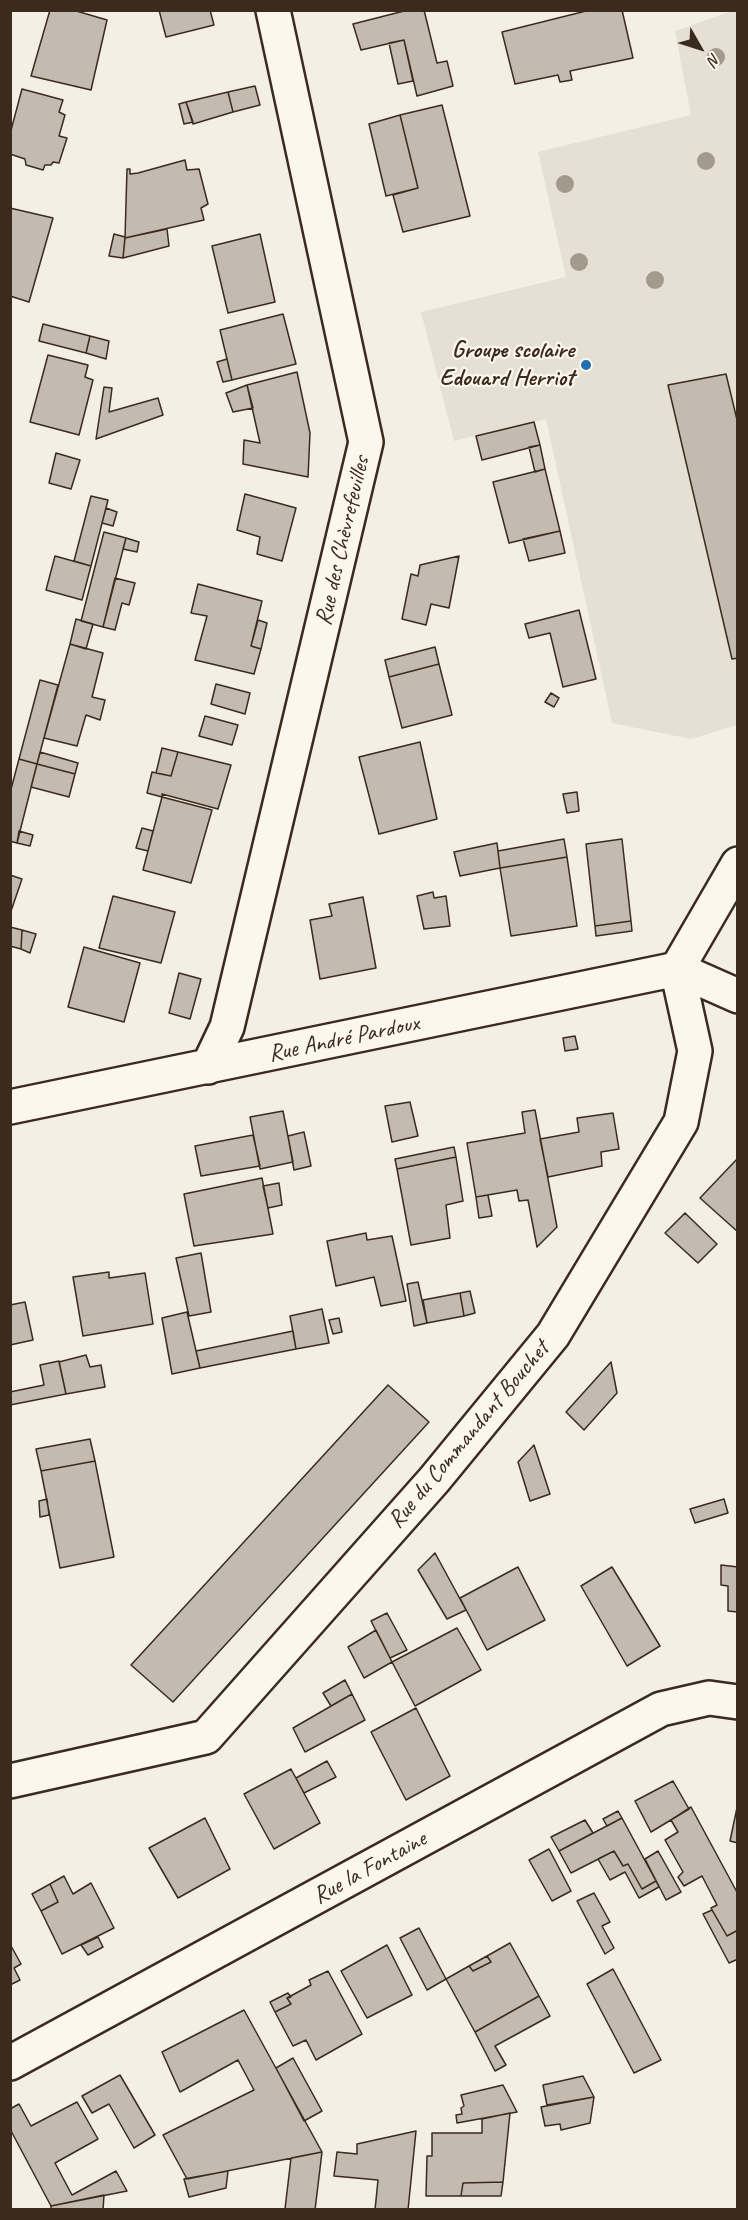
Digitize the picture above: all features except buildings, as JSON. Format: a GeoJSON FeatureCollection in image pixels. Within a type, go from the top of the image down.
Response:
{"type":"FeatureCollection","features":[{"type":"Feature","properties":{"kind":"street","name":"Rue des Chèvrefeuilles"},"geometry":{"type":"LineString","coordinates":[[208,1067],[227,1027],[366,442],[273,10]]}},
{"type":"Feature","properties":{"kind":"street"},"geometry":{"type":"LineString","coordinates":[[738,864],[677,969],[738,996]]}},
{"type":"Feature","properties":{"kind":"street","name":"Rue André Pardoux"},"geometry":{"type":"LineString","coordinates":[[10,1107],[677,969]]}},
{"type":"Feature","properties":{"kind":"street","name":"Rue du Commandant Bouchet"},"geometry":{"type":"LineString","coordinates":[[10,1781],[206,1737],[434,1480],[553,1335],[681,1122],[695,1051],[677,969]]}},
{"type":"Feature","properties":{"kind":"street","name":"Rue la Fontaine"},"geometry":{"type":"LineString","coordinates":[[10,2063],[661,1709],[709,1698],[738,1702]]}},
{"type":"Feature","properties":{"kind":"shaded area","name":"Groupe scolaire Edouard Herriot"},"geometry":{"type":"Polygon","coordinates":[[[737,11],[737,725],[691,739],[612,723],[546,419],[454,441],[421,312],[566,277],[538,152],[691,115],[675,31],[737,11]]]}},
{"type":"Feature","properties":{"kind":"place","name":"Groupe scolaire Edouard Herriot"},"geometry":{"type":"Point","coordinates":[586,365]}}]}
